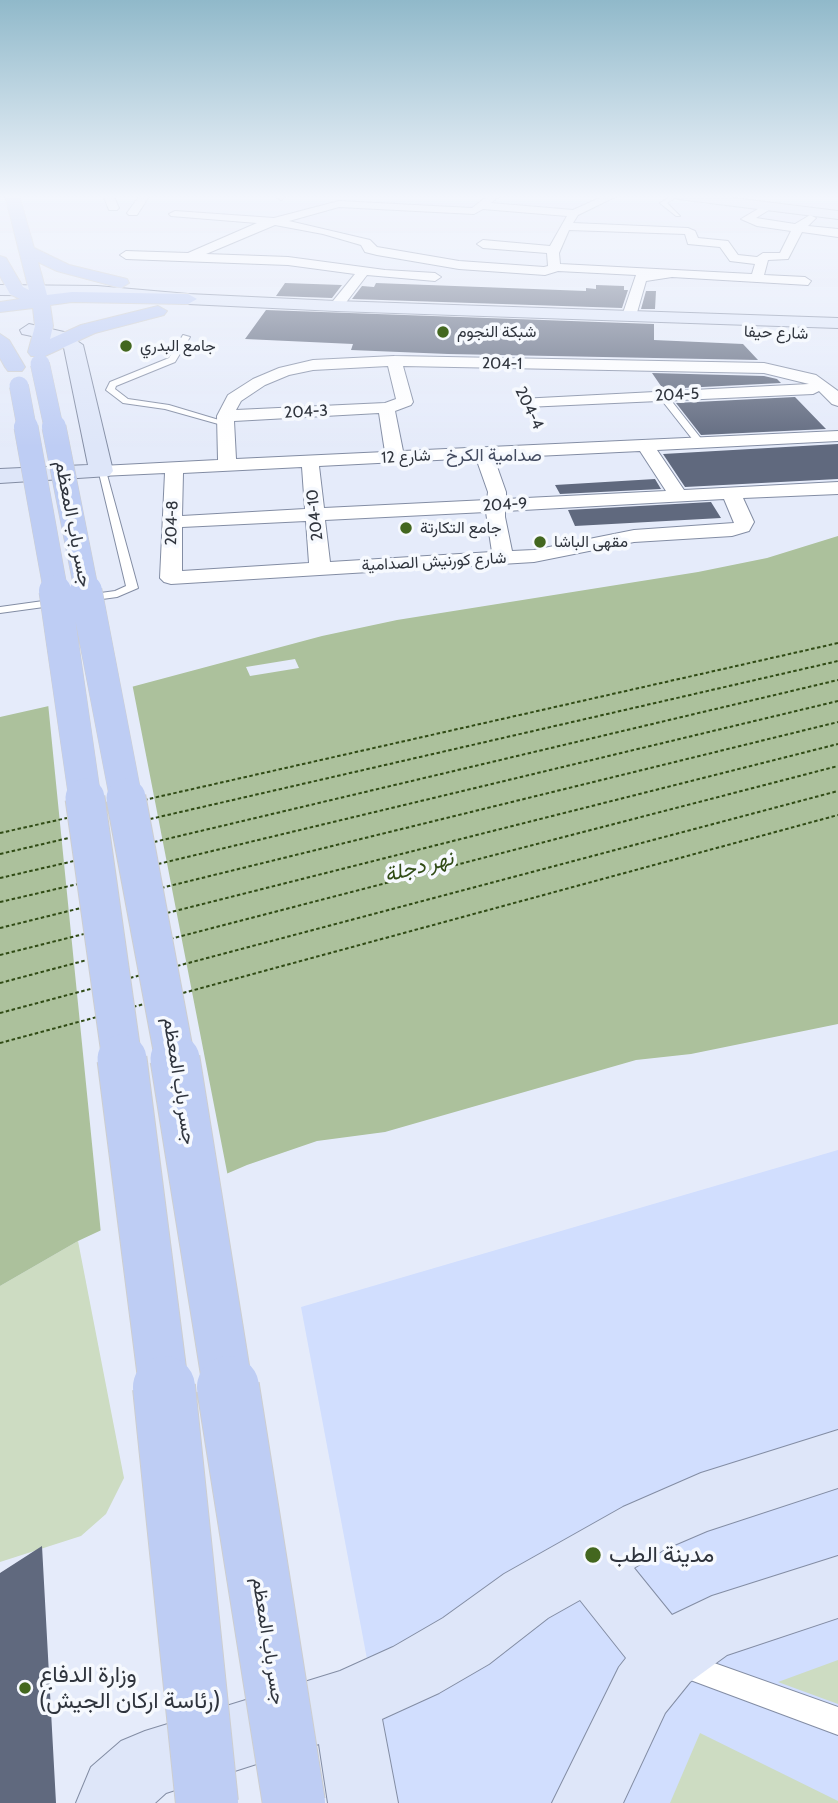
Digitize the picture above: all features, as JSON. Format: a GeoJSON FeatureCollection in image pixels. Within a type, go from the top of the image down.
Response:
{"type":"FeatureCollection","features":[{"type":"Feature","properties":{"kind":"main road"},"geometry":{"type":"LineString","coordinates":[[9,279],[19,298],[23,347]]}},
{"type":"Feature","properties":{"kind":"main road"},"geometry":{"type":"LineString","coordinates":[[23,279],[19,298],[23,347]]}},
{"type":"Feature","properties":{"kind":"main road"},"geometry":{"type":"LineString","coordinates":[[108,279],[188,299]]}},
{"type":"Feature","properties":{"kind":"main road","name":"شارع حيفا"},"geometry":{"type":"LineString","coordinates":[[19,298],[125,292],[188,299],[336,306],[838,323]]}},
{"type":"Feature","properties":{"kind":"main road","name":"شارع حيفا"},"geometry":{"type":"LineString","coordinates":[[19,298],[71,308],[838,335]]}},
{"type":"Feature","properties":{"kind":"main road"},"geometry":{"type":"LineString","coordinates":[[23,347],[110,322],[161,311]]}},
{"type":"Feature","properties":{"kind":"main road"},"geometry":{"type":"LineString","coordinates":[[0,476],[101,471],[73,345],[23,347]]}},
{"type":"Feature","properties":{"kind":"main road","name":"جسر باب المعظم"},"geometry":{"type":"LineString","coordinates":[[23,347],[116,1013],[175,1476],[207,1803]]}},
{"type":"Feature","properties":{"kind":"main road","name":"جسر باب المعظم"},"geometry":{"type":"LineString","coordinates":[[23,347],[75,530],[173,1040],[295,1803]]}},
{"type":"Feature","properties":{"kind":"main road"},"geometry":{"type":"LineString","coordinates":[[113,1798],[145,1765],[346,1702],[416,1670],[466,1641],[526,1596],[643,1528],[701,1503],[838,1459]]}},
{"type":"Feature","properties":{"kind":"main road"},"geometry":{"type":"LineString","coordinates":[[587,1559],[667,1659]]}},
{"type":"Feature","properties":{"kind":"main road"},"geometry":{"type":"LineString","coordinates":[[587,1803],[642,1689],[667,1659],[689,1641],[712,1628],[838,1587]]}},
{"type":"Feature","properties":{"kind":"main road"},"geometry":{"type":"LineString","coordinates":[[346,1702],[363,1803]]}},
{"type":"Feature","properties":{"kind":"street"},"geometry":{"type":"LineString","coordinates":[[336,306],[357,279]]}},
{"type":"Feature","properties":{"kind":"street"},"geometry":{"type":"LineString","coordinates":[[508,279],[533,280]]}},
{"type":"Feature","properties":{"kind":"street"},"geometry":{"type":"LineString","coordinates":[[629,316],[641,279]]}},
{"type":"Feature","properties":{"kind":"street"},"geometry":{"type":"LineString","coordinates":[[756,279],[805,281],[760,279]]}},
{"type":"Feature","properties":{"kind":"street"},"geometry":{"type":"LineString","coordinates":[[394,361],[405,402],[386,408],[396,457]]}},
{"type":"Feature","properties":{"kind":"street","name":"204-1"},"geometry":{"type":"LineString","coordinates":[[226,421],[234,398],[284,371],[313,365],[394,361],[520,390],[764,369],[810,378],[833,395]]}},
{"type":"Feature","properties":{"kind":"street","name":"204-5"},"geometry":{"type":"LineString","coordinates":[[520,390],[663,396],[833,395]]}},
{"type":"Feature","properties":{"kind":"street","name":"204-3"},"geometry":{"type":"LineString","coordinates":[[226,421],[386,408]]}},
{"type":"Feature","properties":{"kind":"street"},"geometry":{"type":"LineString","coordinates":[[226,421],[227,465]]}},
{"type":"Feature","properties":{"kind":"street","name":"شارع 12"},"geometry":{"type":"LineString","coordinates":[[101,471],[483,453],[547,444],[645,446],[838,436]]}},
{"type":"Feature","properties":{"kind":"street"},"geometry":{"type":"LineString","coordinates":[[645,446],[678,496]]}},
{"type":"Feature","properties":{"kind":"street"},"geometry":{"type":"LineString","coordinates":[[483,453],[497,492],[495,517],[503,558]]}},
{"type":"Feature","properties":{"kind":"street","name":"204-10"},"geometry":{"type":"LineString","coordinates":[[310,461],[320,569]]}},
{"type":"Feature","properties":{"kind":"street","name":"204-8"},"geometry":{"type":"LineString","coordinates":[[171,578],[174,468]]}},
{"type":"Feature","properties":{"kind":"street","name":"204-9"},"geometry":{"type":"LineString","coordinates":[[173,522],[838,488]]}},
{"type":"Feature","properties":{"kind":"street","name":"شارع كورنيش الصدامية"},"geometry":{"type":"LineString","coordinates":[[171,578],[534,556],[634,536],[742,527],[744,522],[731,494]]}},
{"type":"Feature","properties":{"kind":"lane"},"geometry":{"type":"LineString","coordinates":[[186,337],[172,359],[113,384],[110,390],[126,401],[226,421]]}},
{"type":"Feature","properties":{"kind":"lane"},"geometry":{"type":"LineString","coordinates":[[663,396],[700,443]]}},
{"type":"Feature","properties":{"kind":"lane"},"geometry":{"type":"LineString","coordinates":[[0,610],[117,594],[132,588],[101,471]]}},
{"type":"Feature","properties":{"kind":"lane"},"geometry":{"type":"LineString","coordinates":[[667,1659],[838,1721]]}},
{"type":"Feature","properties":{"kind":"shaded area","name":"مدينة الطب"},"geometry":{"type":"Polygon","coordinates":[[[838,1150],[838,1803],[394,1803],[301,1307],[838,1150]]]}},
{"type":"Feature","properties":{"kind":"shaded area"},"geometry":{"type":"Polygon","coordinates":[[[78,1241],[124,1478],[106,1514],[81,1536],[0,1562],[0,1286],[78,1241]]]}},
{"type":"Feature","properties":{"kind":"shaded area"},"geometry":{"type":"Polygon","coordinates":[[[838,1660],[838,1704],[778,1682],[838,1660]]]}},
{"type":"Feature","properties":{"kind":"shaded area"},"geometry":{"type":"Polygon","coordinates":[[[700,1733],[838,1801],[838,1803],[670,1803],[700,1733]]]}},
{"type":"Feature","properties":{"kind":"water","name":"نهر دجلة"},"geometry":{"type":"Polygon","coordinates":[[[838,536],[838,1024],[691,1054],[636,1060],[385,1132],[317,1141],[247,1165],[168,1199],[78,1241],[0,1286],[0,717],[120,690],[322,636],[397,620],[698,572],[767,558],[838,536]]]}},
{"type":"Feature","properties":{"kind":"pier"},"geometry":{"type":"Polygon","coordinates":[[[295,659],[299,668],[250,676],[246,667],[295,659]]]}},
{"type":"Feature","properties":{"kind":"pier"},"geometry":{"type":"Polygon","coordinates":[[[132,683],[228,1177],[101,1234],[48,703],[132,683]]]}},
{"type":"Feature","properties":{"kind":"building"},"geometry":{"type":"Polygon","coordinates":[[[285,283],[342,285],[332,298],[276,296],[285,283]]]}},
{"type":"Feature","properties":{"kind":"building"},"geometry":{"type":"Polygon","coordinates":[[[376,283],[586,291],[586,288],[596,289],[596,285],[624,286],[624,290],[628,290],[622,308],[352,299],[362,286],[374,287],[376,283]]]}},
{"type":"Feature","properties":{"kind":"building"},"geometry":{"type":"Polygon","coordinates":[[[646,291],[656,291],[655,309],[641,309],[646,291]]]}},
{"type":"Feature","properties":{"kind":"building"},"geometry":{"type":"Polygon","coordinates":[[[266,310],[654,324],[654,340],[743,344],[758,360],[448,354],[351,350],[353,344],[245,339],[266,310]]]}},
{"type":"Feature","properties":{"kind":"building"},"geometry":{"type":"Polygon","coordinates":[[[652,373],[764,376],[777,379],[781,383],[663,389],[652,373]]]}},
{"type":"Feature","properties":{"kind":"building"},"geometry":{"type":"Polygon","coordinates":[[[795,397],[826,429],[701,435],[676,403],[795,397]]]}},
{"type":"Feature","properties":{"kind":"building"},"geometry":{"type":"Polygon","coordinates":[[[838,444],[838,479],[685,487],[663,454],[838,444]]]}},
{"type":"Feature","properties":{"kind":"building"},"geometry":{"type":"Polygon","coordinates":[[[655,479],[661,489],[560,494],[555,485],[655,479]]]}},
{"type":"Feature","properties":{"kind":"building"},"geometry":{"type":"Polygon","coordinates":[[[711,502],[721,518],[575,526],[568,510],[711,502]]]}},
{"type":"Feature","properties":{"kind":"building","name":"وزارة الدفاع (رئاسة اركان الجيش)"},"geometry":{"type":"Polygon","coordinates":[[[42,1546],[56,1803],[0,1803],[0,1573],[42,1546]]]}},
{"type":"Feature","properties":{"kind":"ferry route"},"geometry":{"type":"LineString","coordinates":[[144,800],[838,643]]}},
{"type":"Feature","properties":{"kind":"ferry route"},"geometry":{"type":"LineString","coordinates":[[150,819],[838,661]]}},
{"type":"Feature","properties":{"kind":"ferry route"},"geometry":{"type":"LineString","coordinates":[[154,842],[838,680]]}},
{"type":"Feature","properties":{"kind":"ferry route"},"geometry":{"type":"LineString","coordinates":[[158,864],[838,701]]}},
{"type":"Feature","properties":{"kind":"ferry route"},"geometry":{"type":"LineString","coordinates":[[161,888],[838,722]]}},
{"type":"Feature","properties":{"kind":"ferry route"},"geometry":{"type":"LineString","coordinates":[[167,913],[838,744]]}},
{"type":"Feature","properties":{"kind":"ferry route"},"geometry":{"type":"LineString","coordinates":[[170,939],[838,766]]}},
{"type":"Feature","properties":{"kind":"ferry route"},"geometry":{"type":"LineString","coordinates":[[177,966],[838,791]]}},
{"type":"Feature","properties":{"kind":"ferry route"},"geometry":{"type":"LineString","coordinates":[[183,993],[838,815]]}},
{"type":"Feature","properties":{"kind":"ferry route"},"geometry":{"type":"LineString","coordinates":[[0,833],[67,818]]}},
{"type":"Feature","properties":{"kind":"ferry route"},"geometry":{"type":"LineString","coordinates":[[0,854],[73,837]]}},
{"type":"Feature","properties":{"kind":"ferry route"},"geometry":{"type":"LineString","coordinates":[[0,878],[74,861]]}},
{"type":"Feature","properties":{"kind":"ferry route"},"geometry":{"type":"LineString","coordinates":[[0,902],[78,884]]}},
{"type":"Feature","properties":{"kind":"ferry route"},"geometry":{"type":"LineString","coordinates":[[0,928],[81,908]]}},
{"type":"Feature","properties":{"kind":"ferry route"},"geometry":{"type":"LineString","coordinates":[[0,955],[84,934]]}},
{"type":"Feature","properties":{"kind":"ferry route"},"geometry":{"type":"LineString","coordinates":[[0,983],[87,960]]}},
{"type":"Feature","properties":{"kind":"ferry route"},"geometry":{"type":"LineString","coordinates":[[130,978],[141,975]]}},
{"type":"Feature","properties":{"kind":"ferry route"},"geometry":{"type":"LineString","coordinates":[[0,1013],[94,988]]}},
{"type":"Feature","properties":{"kind":"ferry route"},"geometry":{"type":"LineString","coordinates":[[133,1007],[144,1004]]}},
{"type":"Feature","properties":{"kind":"ferry route"},"geometry":{"type":"LineString","coordinates":[[0,1043],[97,1017]]}},
{"type":"Feature","properties":{"kind":"place","name":"شبكة النجوم"},"geometry":{"type":"Point","coordinates":[443,332]}},
{"type":"Feature","properties":{"kind":"place","name":"جامع البدري"},"geometry":{"type":"Point","coordinates":[126,346]}},
{"type":"Feature","properties":{"kind":"place","name":"جامع التكارتة"},"geometry":{"type":"Point","coordinates":[406,528]}},
{"type":"Feature","properties":{"kind":"place","name":"مقهى الباشا"},"geometry":{"type":"Point","coordinates":[540,542]}},
{"type":"Feature","properties":{"kind":"place","name":"مدينة الطب"},"geometry":{"type":"Point","coordinates":[593,1555]}},
{"type":"Feature","properties":{"kind":"place","name":"وزارة الدفاع (رئاسة اركان الجيش)"},"geometry":{"type":"Point","coordinates":[25,1688]}},
{"type":"Feature","properties":{"kind":"district","name":"صدامية الكرخ"},"geometry":{"type":"Point","coordinates":[494,456]}}]}
